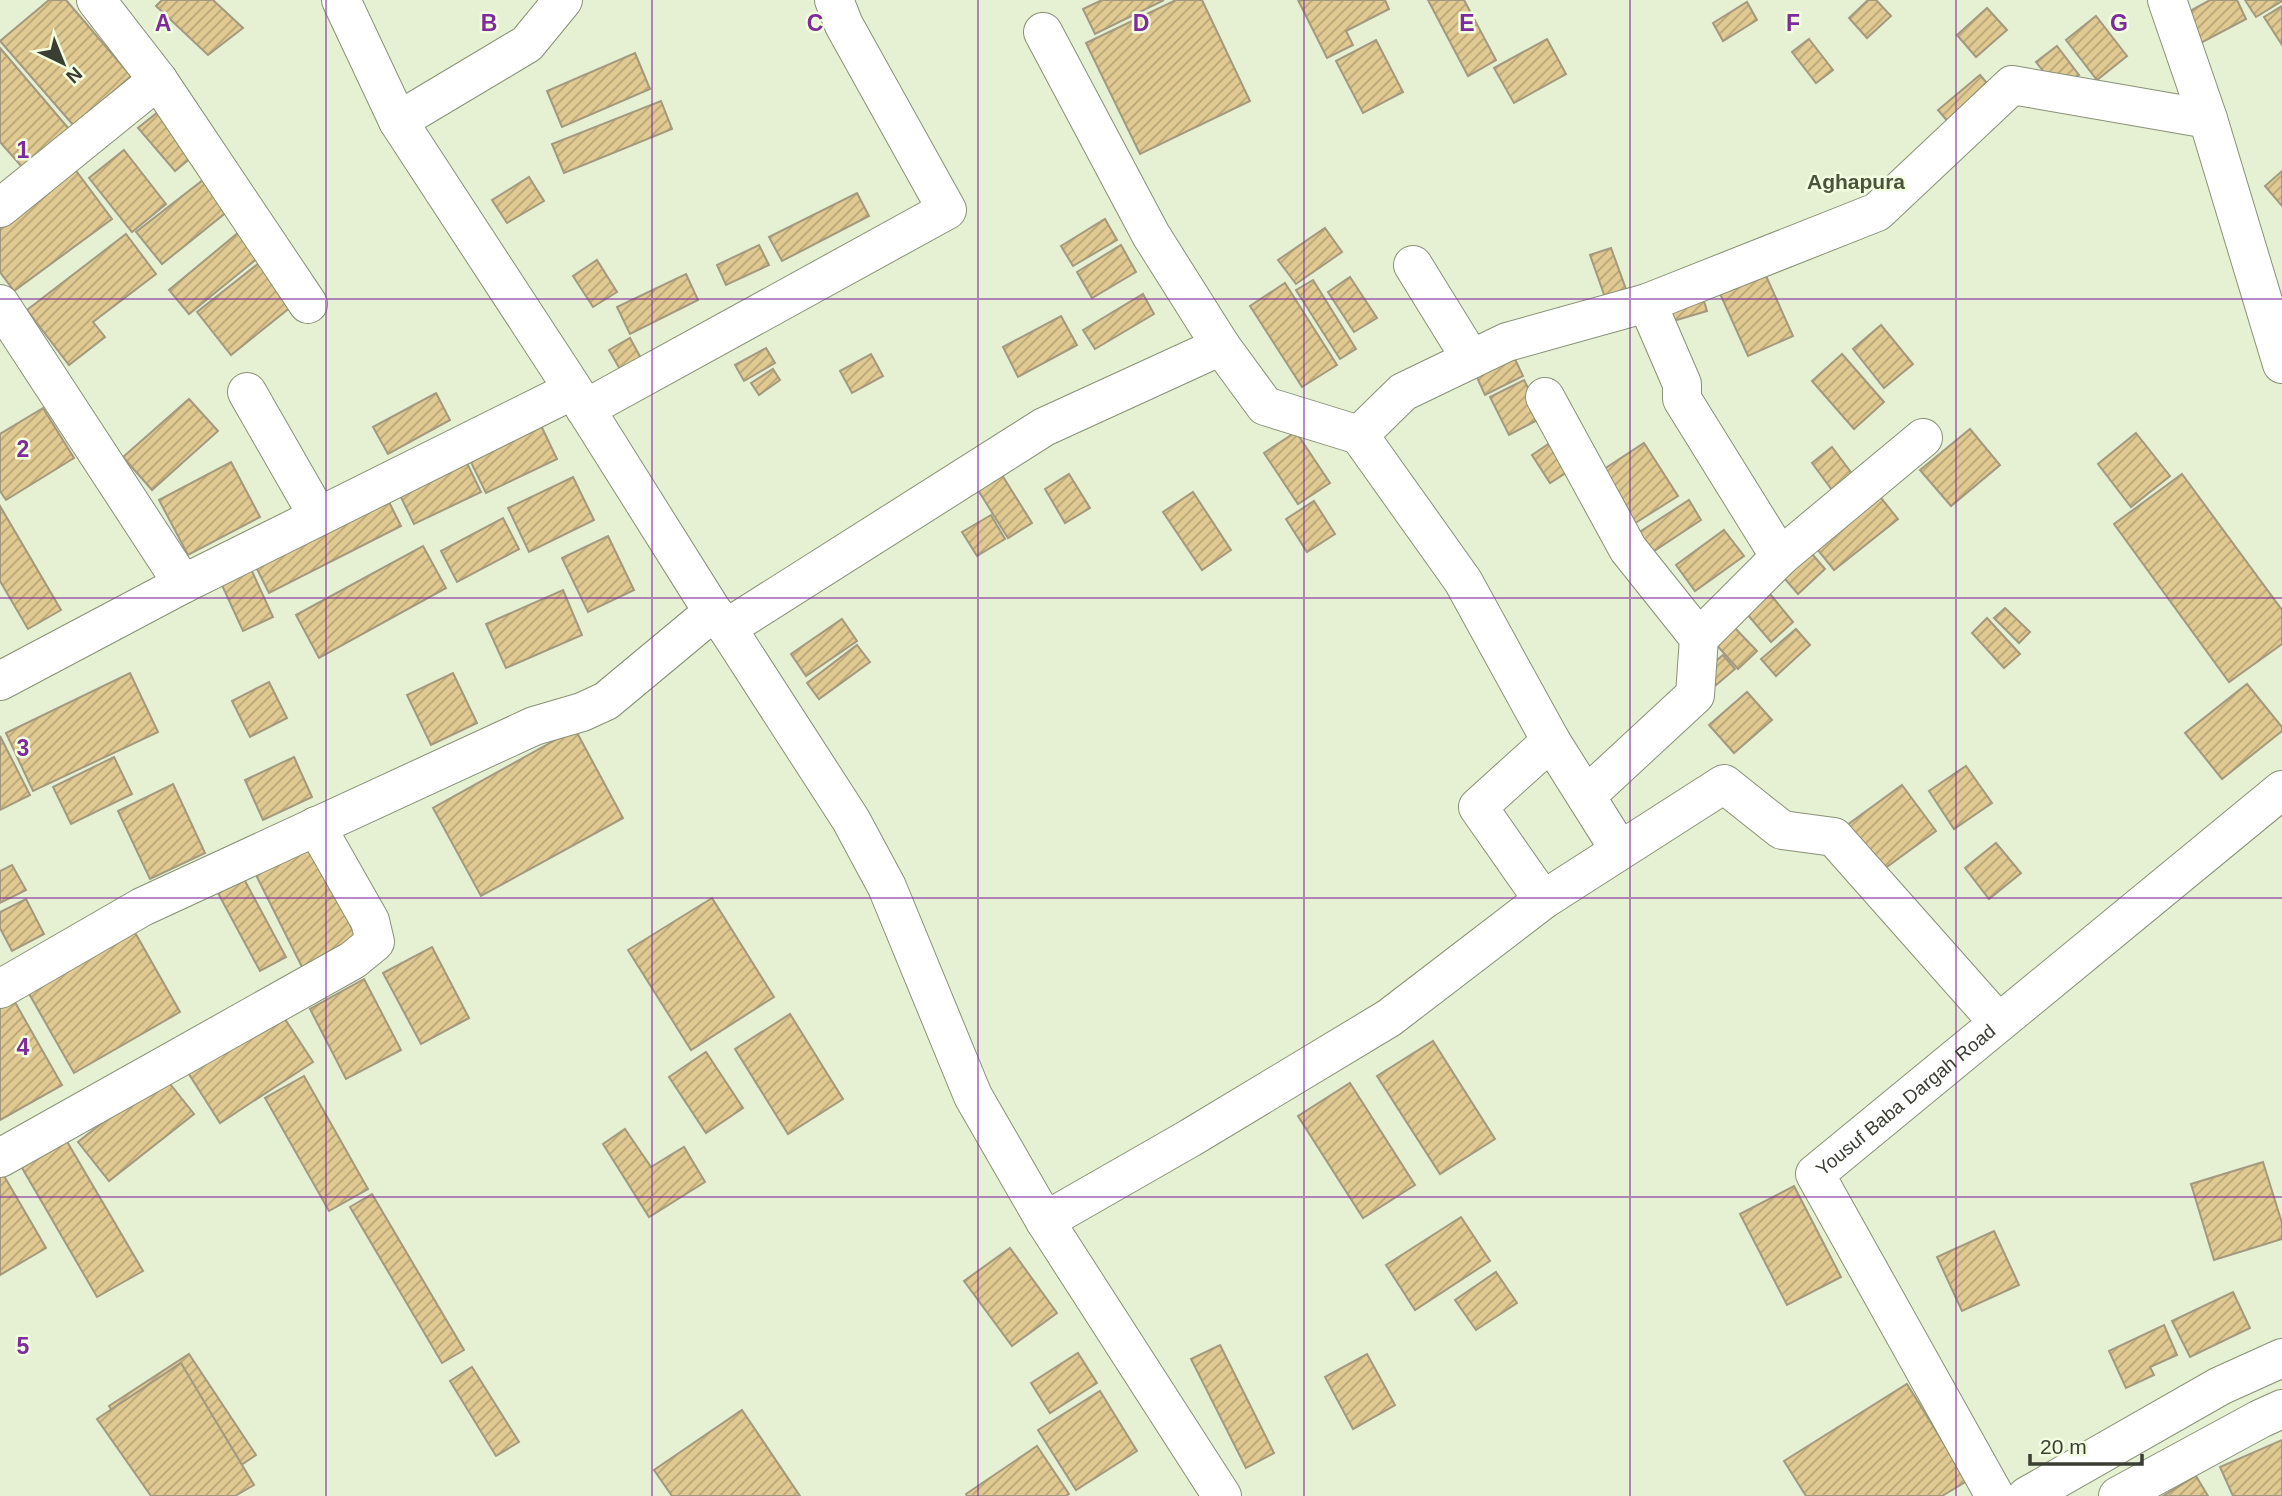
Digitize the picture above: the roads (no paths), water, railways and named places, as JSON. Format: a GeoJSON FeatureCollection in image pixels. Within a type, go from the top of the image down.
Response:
{"type":"FeatureCollection","features":[{"type":"Feature","properties":{"kind":"street"},"geometry":{"type":"LineString","coordinates":[[96,0],[158,80],[308,304]]}},
{"type":"Feature","properties":{"kind":"street"},"geometry":{"type":"LineString","coordinates":[[341,0],[398,121],[851,820],[887,887],[973,1096],[1045,1221],[1223,1496]]}},
{"type":"Feature","properties":{"kind":"street"},"geometry":{"type":"LineString","coordinates":[[398,121],[527,44],[563,0]]}},
{"type":"Feature","properties":{"kind":"street"},"geometry":{"type":"LineString","coordinates":[[0,681],[318,516],[579,400],[947,210],[844,25],[834,0]]}},
{"type":"Feature","properties":{"kind":"street"},"geometry":{"type":"LineString","coordinates":[[2167,0],[2208,119],[2282,364]]}},
{"type":"Feature","properties":{"kind":"street"},"geometry":{"type":"LineString","coordinates":[[1044,32],[1151,234],[1221,346],[1265,406],[1359,435],[1463,581],[1551,741],[1619,849]]}},
{"type":"Feature","properties":{"kind":"street"},"geometry":{"type":"LineString","coordinates":[[0,208],[158,80]]}},
{"type":"Feature","properties":{"kind":"street"},"geometry":{"type":"LineString","coordinates":[[1359,435],[1403,392],[1507,342],[1647,303],[1877,212],[2012,85],[2208,119]]}},
{"type":"Feature","properties":{"kind":"street"},"geometry":{"type":"LineString","coordinates":[[1413,265],[1471,359]]}},
{"type":"Feature","properties":{"kind":"street"},"geometry":{"type":"LineString","coordinates":[[1647,303],[1682,384],[1682,399],[1780,557]]}},
{"type":"Feature","properties":{"kind":"street"},"geometry":{"type":"LineString","coordinates":[[0,304],[183,584]]}},
{"type":"Feature","properties":{"kind":"street"},"geometry":{"type":"LineString","coordinates":[[0,989],[142,907],[534,726],[582,712],[606,701],[720,620],[1044,428],[1221,346]]}},
{"type":"Feature","properties":{"kind":"street"},"geometry":{"type":"LineString","coordinates":[[247,392],[318,516]]}},
{"type":"Feature","properties":{"kind":"street"},"geometry":{"type":"LineString","coordinates":[[1545,397],[1629,549],[1699,638]]}},
{"type":"Feature","properties":{"kind":"street"},"geometry":{"type":"LineString","coordinates":[[1586,796],[1695,695],[1699,638],[1780,557],[1923,438]]}},
{"type":"Feature","properties":{"kind":"street"},"geometry":{"type":"LineString","coordinates":[[1543,901],[1478,807],[1551,741]]}},
{"type":"Feature","properties":{"kind":"street"},"geometry":{"type":"LineString","coordinates":[[1045,1221],[1191,1138],[1389,1018],[1543,901],[1724,783],[1782,830],[1834,837],[1998,1022]]}},
{"type":"Feature","properties":{"kind":"street","name":"Yousuf Baba Dargah Road"},"geometry":{"type":"LineString","coordinates":[[1995,1496],[1815,1174],[2282,790]]}},
{"type":"Feature","properties":{"kind":"street"},"geometry":{"type":"LineString","coordinates":[[0,1158],[353,960],[374,942],[370,921],[316,826]]}},
{"type":"Feature","properties":{"kind":"street"},"geometry":{"type":"LineString","coordinates":[[2027,1496],[2220,1386],[2282,1358]]}},
{"type":"Feature","properties":{"kind":"street"},"geometry":{"type":"LineString","coordinates":[[2118,1496],[2282,1409]]}},
{"type":"Feature","properties":{"kind":"district","name":"Aghapura"},"geometry":{"type":"Point","coordinates":[1856,182]}}]}
